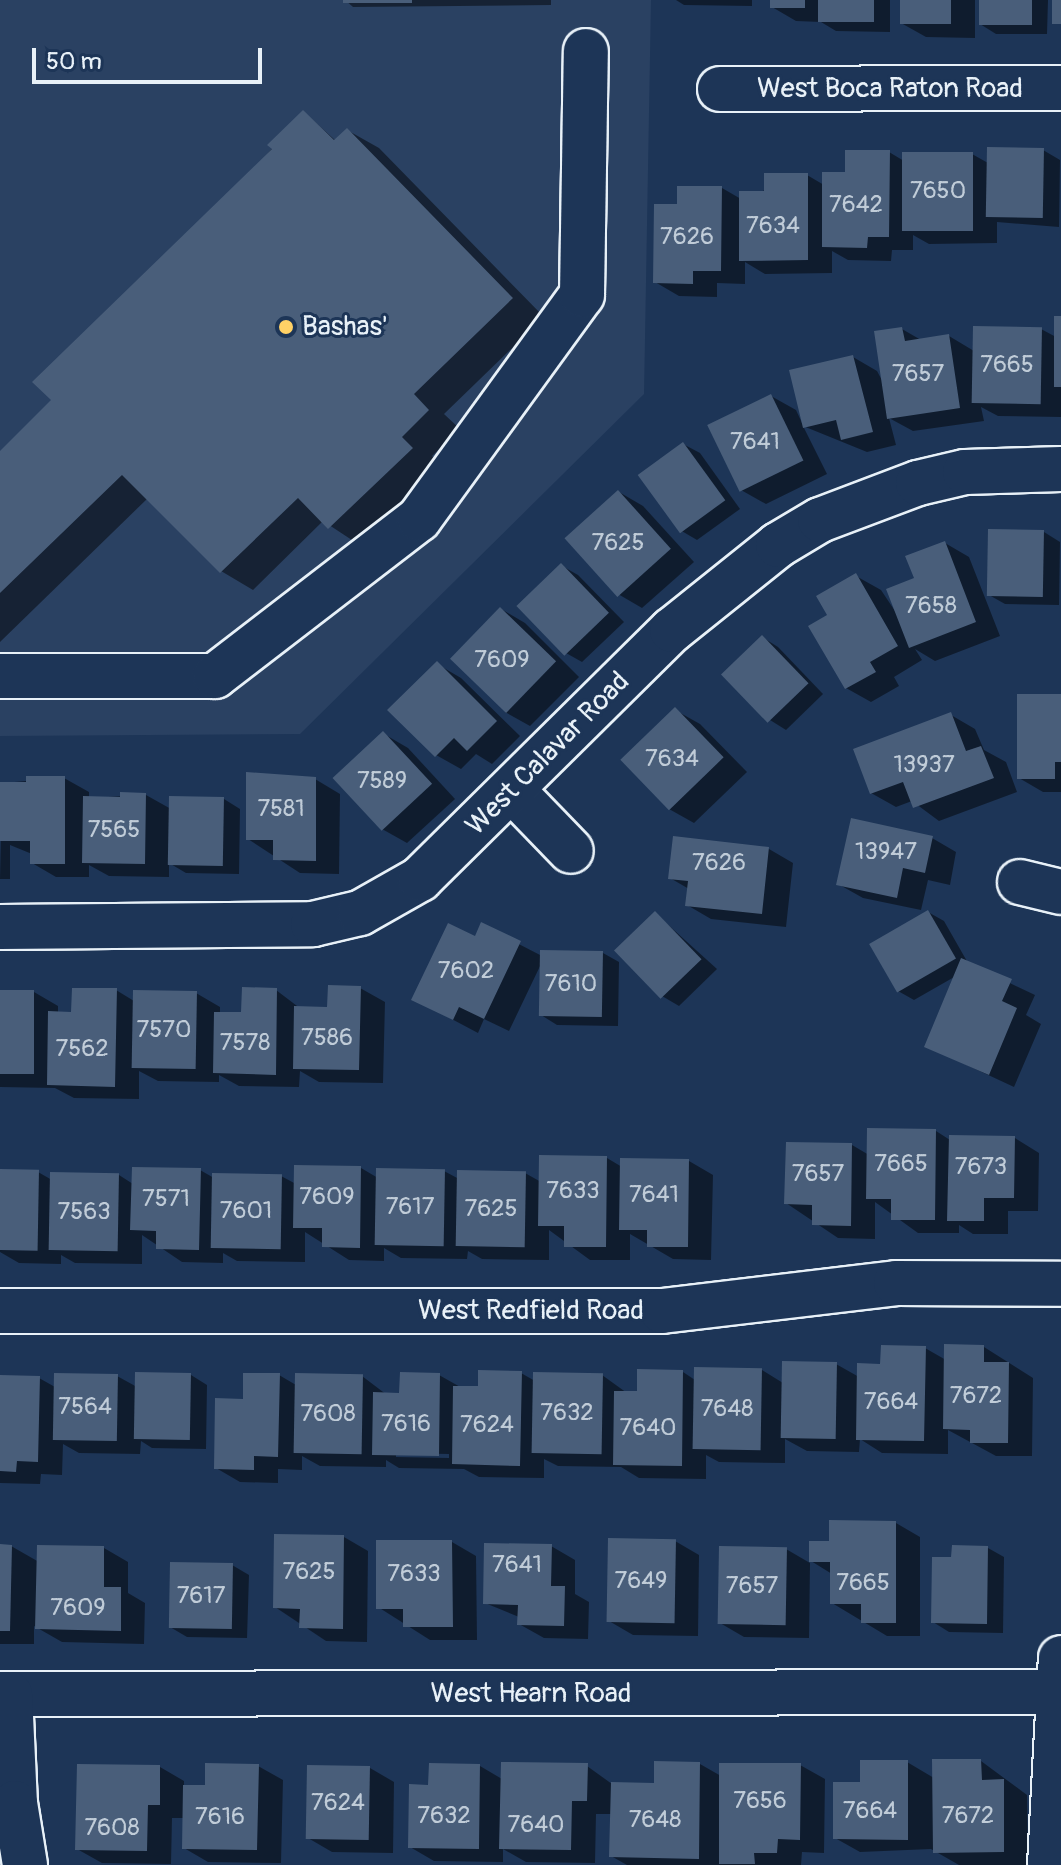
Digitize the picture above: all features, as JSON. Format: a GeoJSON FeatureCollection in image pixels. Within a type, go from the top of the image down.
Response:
{"type":"FeatureCollection","features":[{"type":"Feature","properties":{"kind":"street"},"geometry":{"type":"LineString","coordinates":[[0,676],[215,676],[419,519],[582,295],[586,51]]}},
{"type":"Feature","properties":{"kind":"street","name":"West Boca Raton Road"},"geometry":{"type":"LineString","coordinates":[[720,89],[1061,88]]}},
{"type":"Feature","properties":{"kind":"street","name":"West Calavar Road"},"geometry":{"type":"LineString","coordinates":[[0,927],[313,924],[360,913],[420,879],[715,592],[820,520],[871,498],[965,472],[1061,469]]}},
{"type":"Feature","properties":{"kind":"street"},"geometry":{"type":"LineString","coordinates":[[513,791],[571,851]]}},
{"type":"Feature","properties":{"kind":"street","name":"West Redfield Road"},"geometry":{"type":"LineString","coordinates":[[0,1311],[662,1311],[896,1283],[1061,1284]]}},
{"type":"Feature","properties":{"kind":"street"},"geometry":{"type":"LineString","coordinates":[[1050,1865],[1061,1658]]}},
{"type":"Feature","properties":{"kind":"street","name":"West Hearn Road"},"geometry":{"type":"LineString","coordinates":[[5,1694],[1061,1692]]}},
{"type":"Feature","properties":{"kind":"street"},"geometry":{"type":"LineString","coordinates":[[5,1694],[15,1803],[25,1865]]}},
{"type":"Feature","properties":{"kind":"shaded area"},"geometry":{"type":"Polygon","coordinates":[[[0,0],[651,0],[644,394],[300,734],[0,736],[0,0]]]}},
{"type":"Feature","properties":{"kind":"building"},"geometry":{"type":"Polygon","coordinates":[[[343,0],[412,0],[412,3],[343,3],[343,0]]]}},
{"type":"Feature","properties":{"kind":"building"},"geometry":{"type":"Polygon","coordinates":[[[770,0],[805,0],[805,8],[770,8],[770,0]]]}},
{"type":"Feature","properties":{"kind":"building"},"geometry":{"type":"Polygon","coordinates":[[[818,0],[874,0],[874,22],[818,22],[818,0]]]}},
{"type":"Feature","properties":{"kind":"building"},"geometry":{"type":"Polygon","coordinates":[[[900,0],[951,0],[951,24],[900,24],[900,0]]]}},
{"type":"Feature","properties":{"kind":"building"},"geometry":{"type":"Polygon","coordinates":[[[979,0],[1032,0],[1032,25],[979,25],[979,0]]]}},
{"type":"Feature","properties":{"kind":"building"},"geometry":{"type":"Polygon","coordinates":[[[1052,0],[1061,0],[1061,24],[1052,24],[1052,0]]]}},
{"type":"Feature","properties":{"kind":"building","name":"Bashas'"},"geometry":{"type":"Polygon","coordinates":[[[303,110],[334,140],[347,128],[513,298],[414,394],[429,410],[402,437],[413,448],[328,529],[298,498],[220,573],[122,475],[0,593],[0,451],[51,400],[32,382],[272,149],[267,145],[303,110]]]}},
{"type":"Feature","properties":{"kind":"building"},"geometry":{"type":"Polygon","coordinates":[[[987,147],[1044,148],[1043,218],[986,217],[987,147]]]}},
{"type":"Feature","properties":{"kind":"building"},"geometry":{"type":"Polygon","coordinates":[[[845,150],[890,150],[889,237],[868,237],[867,248],[822,247],[822,172],[845,172],[845,150]]]}},
{"type":"Feature","properties":{"kind":"building"},"geometry":{"type":"Polygon","coordinates":[[[902,152],[973,152],[973,231],[902,231],[902,152]]]}},
{"type":"Feature","properties":{"kind":"building"},"geometry":{"type":"Polygon","coordinates":[[[764,173],[808,173],[808,260],[739,261],[739,191],[764,191],[764,173]]]}},
{"type":"Feature","properties":{"kind":"building"},"geometry":{"type":"Polygon","coordinates":[[[677,186],[722,186],[721,271],[693,271],[693,284],[653,283],[654,204],[677,204],[677,186]]]}},
{"type":"Feature","properties":{"kind":"building"},"geometry":{"type":"Polygon","coordinates":[[[1054,316],[1061,316],[1061,387],[1054,387],[1054,316]]]}},
{"type":"Feature","properties":{"kind":"building"},"geometry":{"type":"Polygon","coordinates":[[[973,326],[1042,327],[1041,404],[972,403],[973,326]]]}},
{"type":"Feature","properties":{"kind":"building"},"geometry":{"type":"Polygon","coordinates":[[[902,327],[905,341],[949,334],[960,408],[887,419],[874,331],[902,327]]]}},
{"type":"Feature","properties":{"kind":"building"},"geometry":{"type":"Polygon","coordinates":[[[853,355],[873,432],[841,440],[836,420],[803,428],[789,370],[853,355]]]}},
{"type":"Feature","properties":{"kind":"building"},"geometry":{"type":"Polygon","coordinates":[[[771,394],[803,461],[740,492],[707,425],[771,394]]]}},
{"type":"Feature","properties":{"kind":"building"},"geometry":{"type":"Polygon","coordinates":[[[683,442],[725,500],[680,533],[638,475],[683,442]]]}},
{"type":"Feature","properties":{"kind":"building"},"geometry":{"type":"Polygon","coordinates":[[[618,490],[671,549],[617,597],[564,538],[618,490]]]}},
{"type":"Feature","properties":{"kind":"building"},"geometry":{"type":"Polygon","coordinates":[[[988,529],[1044,530],[1043,597],[987,596],[988,529]]]}},
{"type":"Feature","properties":{"kind":"building"},"geometry":{"type":"Polygon","coordinates":[[[945,541],[976,622],[909,648],[886,589],[914,578],[905,556],[945,541]]]}},
{"type":"Feature","properties":{"kind":"building"},"geometry":{"type":"Polygon","coordinates":[[[561,563],[609,613],[564,656],[516,606],[561,563]]]}},
{"type":"Feature","properties":{"kind":"building"},"geometry":{"type":"Polygon","coordinates":[[[856,573],[898,646],[870,662],[876,672],[845,689],[808,626],[827,615],[816,596],[856,573]]]}},
{"type":"Feature","properties":{"kind":"building"},"geometry":{"type":"Polygon","coordinates":[[[500,607],[556,661],[506,713],[450,659],[500,607]]]}},
{"type":"Feature","properties":{"kind":"building"},"geometry":{"type":"Polygon","coordinates":[[[762,635],[809,683],[768,723],[721,675],[762,635]]]}},
{"type":"Feature","properties":{"kind":"building"},"geometry":{"type":"Polygon","coordinates":[[[437,661],[497,721],[467,751],[454,738],[435,757],[387,710],[437,661]]]}},
{"type":"Feature","properties":{"kind":"building"},"geometry":{"type":"Polygon","coordinates":[[[1017,694],[1061,694],[1061,762],[1055,762],[1055,779],[1017,779],[1017,694]]]}},
{"type":"Feature","properties":{"kind":"building"},"geometry":{"type":"Polygon","coordinates":[[[675,707],[724,757],[669,810],[620,760],[675,707]]]}},
{"type":"Feature","properties":{"kind":"building"},"geometry":{"type":"Polygon","coordinates":[[[951,712],[966,751],[981,746],[994,778],[913,808],[903,782],[870,794],[853,749],[951,712]]]}},
{"type":"Feature","properties":{"kind":"building"},"geometry":{"type":"Polygon","coordinates":[[[383,731],[432,784],[382,831],[333,778],[383,731]]]}},
{"type":"Feature","properties":{"kind":"building"},"geometry":{"type":"Polygon","coordinates":[[[246,772],[316,777],[316,861],[273,860],[273,840],[246,840],[246,772]]]}},
{"type":"Feature","properties":{"kind":"building"},"geometry":{"type":"Polygon","coordinates":[[[26,776],[65,776],[65,864],[30,864],[30,841],[0,841],[0,782],[26,782],[26,776]]]}},
{"type":"Feature","properties":{"kind":"building"},"geometry":{"type":"Polygon","coordinates":[[[120,792],[146,793],[145,864],[82,863],[83,796],[120,797],[120,792]]]}},
{"type":"Feature","properties":{"kind":"building"},"geometry":{"type":"Polygon","coordinates":[[[169,796],[224,797],[223,866],[168,865],[169,796]]]}},
{"type":"Feature","properties":{"kind":"building"},"geometry":{"type":"Polygon","coordinates":[[[851,818],[933,836],[925,873],[903,868],[897,898],[836,885],[851,818]]]}},
{"type":"Feature","properties":{"kind":"building"},"geometry":{"type":"Polygon","coordinates":[[[673,836],[769,847],[762,914],[685,906],[688,881],[668,879],[673,836]]]}},
{"type":"Feature","properties":{"kind":"building"},"geometry":{"type":"Polygon","coordinates":[[[928,910],[956,958],[897,992],[869,944],[928,910]]]}},
{"type":"Feature","properties":{"kind":"building"},"geometry":{"type":"Polygon","coordinates":[[[655,911],[702,959],[661,999],[614,951],[655,911]]]}},
{"type":"Feature","properties":{"kind":"building"},"geometry":{"type":"Polygon","coordinates":[[[481,922],[521,941],[484,1019],[459,1007],[453,1020],[411,1000],[448,923],[475,936],[481,922]]]}},
{"type":"Feature","properties":{"kind":"building"},"geometry":{"type":"Polygon","coordinates":[[[540,950],[603,951],[602,1017],[539,1016],[540,950]]]}},
{"type":"Feature","properties":{"kind":"building"},"geometry":{"type":"Polygon","coordinates":[[[961,958],[1012,979],[1002,1001],[1017,1008],[989,1075],[924,1047],[961,958]]]}},
{"type":"Feature","properties":{"kind":"building"},"geometry":{"type":"Polygon","coordinates":[[[328,985],[361,986],[359,1070],[293,1069],[294,1006],[327,1007],[328,985]]]}},
{"type":"Feature","properties":{"kind":"building"},"geometry":{"type":"Polygon","coordinates":[[[242,987],[277,988],[276,1075],[213,1073],[214,1012],[241,1012],[242,987]]]}},
{"type":"Feature","properties":{"kind":"building"},"geometry":{"type":"Polygon","coordinates":[[[72,988],[117,988],[115,1087],[47,1085],[48,1011],[71,1012],[72,988]]]}},
{"type":"Feature","properties":{"kind":"building"},"geometry":{"type":"Polygon","coordinates":[[[0,990],[34,990],[34,1074],[0,1074],[0,990]]]}},
{"type":"Feature","properties":{"kind":"building"},"geometry":{"type":"Polygon","coordinates":[[[133,990],[197,991],[196,1069],[132,1068],[133,990]]]}},
{"type":"Feature","properties":{"kind":"building"},"geometry":{"type":"Polygon","coordinates":[[[867,1128],[936,1129],[935,1220],[891,1220],[891,1199],[866,1199],[867,1128]]]}},
{"type":"Feature","properties":{"kind":"building"},"geometry":{"type":"Polygon","coordinates":[[[949,1135],[1015,1136],[1014,1198],[984,1198],[984,1221],[947,1221],[949,1135]]]}},
{"type":"Feature","properties":{"kind":"building"},"geometry":{"type":"Polygon","coordinates":[[[786,1142],[852,1143],[851,1226],[812,1225],[812,1205],[784,1204],[786,1142]]]}},
{"type":"Feature","properties":{"kind":"building"},"geometry":{"type":"Polygon","coordinates":[[[539,1155],[607,1156],[606,1247],[564,1247],[564,1226],[538,1226],[539,1155]]]}},
{"type":"Feature","properties":{"kind":"building"},"geometry":{"type":"Polygon","coordinates":[[[620,1158],[689,1159],[688,1247],[647,1247],[647,1230],[619,1230],[620,1158]]]}},
{"type":"Feature","properties":{"kind":"building"},"geometry":{"type":"Polygon","coordinates":[[[294,1165],[361,1166],[360,1248],[322,1247],[322,1228],[293,1228],[294,1165]]]}},
{"type":"Feature","properties":{"kind":"building"},"geometry":{"type":"Polygon","coordinates":[[[132,1167],[201,1168],[199,1250],[156,1249],[156,1231],[130,1230],[132,1167]]]}},
{"type":"Feature","properties":{"kind":"building"},"geometry":{"type":"Polygon","coordinates":[[[376,1168],[445,1169],[444,1246],[375,1245],[376,1168]]]}},
{"type":"Feature","properties":{"kind":"building"},"geometry":{"type":"Polygon","coordinates":[[[0,1169],[39,1170],[38,1251],[0,1250],[0,1169]]]}},
{"type":"Feature","properties":{"kind":"building"},"geometry":{"type":"Polygon","coordinates":[[[457,1170],[526,1171],[525,1247],[456,1246],[457,1170]]]}},
{"type":"Feature","properties":{"kind":"building"},"geometry":{"type":"Polygon","coordinates":[[[50,1172],[119,1173],[118,1251],[49,1250],[50,1172]]]}},
{"type":"Feature","properties":{"kind":"building"},"geometry":{"type":"Polygon","coordinates":[[[212,1173],[282,1174],[281,1249],[211,1248],[212,1173]]]}},
{"type":"Feature","properties":{"kind":"building"},"geometry":{"type":"Polygon","coordinates":[[[944,1344],[984,1345],[984,1362],[1009,1362],[1008,1443],[970,1443],[970,1430],[943,1429],[944,1344]]]}},
{"type":"Feature","properties":{"kind":"building"},"geometry":{"type":"Polygon","coordinates":[[[881,1345],[926,1346],[924,1441],[856,1440],[857,1363],[880,1364],[881,1345]]]}},
{"type":"Feature","properties":{"kind":"building"},"geometry":{"type":"Polygon","coordinates":[[[782,1361],[837,1362],[836,1439],[781,1438],[782,1361]]]}},
{"type":"Feature","properties":{"kind":"building"},"geometry":{"type":"Polygon","coordinates":[[[694,1367],[762,1368],[761,1450],[693,1449],[694,1367]]]}},
{"type":"Feature","properties":{"kind":"building"},"geometry":{"type":"Polygon","coordinates":[[[637,1369],[683,1370],[682,1466],[613,1465],[614,1391],[637,1391],[637,1369]]]}},
{"type":"Feature","properties":{"kind":"building"},"geometry":{"type":"Polygon","coordinates":[[[478,1370],[522,1371],[520,1466],[452,1464],[453,1386],[478,1386],[478,1370]]]}},
{"type":"Feature","properties":{"kind":"building"},"geometry":{"type":"Polygon","coordinates":[[[135,1372],[191,1373],[190,1440],[134,1439],[135,1372]]]}},
{"type":"Feature","properties":{"kind":"building"},"geometry":{"type":"Polygon","coordinates":[[[400,1372],[440,1373],[439,1456],[372,1455],[373,1392],[399,1393],[400,1372]]]}},
{"type":"Feature","properties":{"kind":"building"},"geometry":{"type":"Polygon","coordinates":[[[533,1372],[603,1373],[602,1454],[532,1453],[533,1372]]]}},
{"type":"Feature","properties":{"kind":"building"},"geometry":{"type":"Polygon","coordinates":[[[54,1373],[118,1374],[117,1441],[53,1440],[54,1373]]]}},
{"type":"Feature","properties":{"kind":"building"},"geometry":{"type":"Polygon","coordinates":[[[243,1373],[280,1373],[278,1457],[254,1456],[254,1470],[214,1469],[215,1398],[243,1399],[243,1373]]]}},
{"type":"Feature","properties":{"kind":"building"},"geometry":{"type":"Polygon","coordinates":[[[295,1373],[363,1374],[362,1454],[294,1453],[295,1373]]]}},
{"type":"Feature","properties":{"kind":"building"},"geometry":{"type":"Polygon","coordinates":[[[0,1375],[40,1376],[38,1462],[17,1461],[16,1472],[0,1471],[0,1375]]]}},
{"type":"Feature","properties":{"kind":"building"},"geometry":{"type":"Polygon","coordinates":[[[829,1520],[896,1521],[896,1623],[861,1623],[861,1604],[830,1604],[830,1562],[809,1562],[809,1541],[829,1541],[829,1520]]]}},
{"type":"Feature","properties":{"kind":"building"},"geometry":{"type":"Polygon","coordinates":[[[274,1534],[344,1535],[343,1629],[299,1628],[300,1609],[273,1608],[274,1534]]]}},
{"type":"Feature","properties":{"kind":"building"},"geometry":{"type":"Polygon","coordinates":[[[608,1538],[676,1539],[675,1623],[607,1622],[608,1538]]]}},
{"type":"Feature","properties":{"kind":"building"},"geometry":{"type":"Polygon","coordinates":[[[376,1540],[452,1540],[453,1627],[403,1627],[403,1609],[376,1609],[376,1540]]]}},
{"type":"Feature","properties":{"kind":"building"},"geometry":{"type":"Polygon","coordinates":[[[484,1543],[552,1544],[551,1586],[565,1586],[564,1626],[517,1625],[518,1605],[483,1604],[484,1543]]]}},
{"type":"Feature","properties":{"kind":"building"},"geometry":{"type":"Polygon","coordinates":[[[0,1544],[12,1545],[10,1631],[0,1631],[0,1544]]]}},
{"type":"Feature","properties":{"kind":"building"},"geometry":{"type":"Polygon","coordinates":[[[37,1545],[104,1546],[104,1587],[121,1587],[121,1631],[35,1629],[37,1545]]]}},
{"type":"Feature","properties":{"kind":"building"},"geometry":{"type":"Polygon","coordinates":[[[952,1545],[988,1546],[987,1624],[931,1623],[932,1557],[951,1557],[952,1545]]]}},
{"type":"Feature","properties":{"kind":"building"},"geometry":{"type":"Polygon","coordinates":[[[719,1546],[787,1547],[786,1625],[718,1624],[719,1546]]]}},
{"type":"Feature","properties":{"kind":"building"},"geometry":{"type":"Polygon","coordinates":[[[170,1562],[233,1563],[232,1629],[169,1628],[170,1562]]]}},
{"type":"Feature","properties":{"kind":"building"},"geometry":{"type":"Polygon","coordinates":[[[932,1759],[981,1759],[982,1780],[1004,1779],[1004,1852],[933,1853],[932,1759]]]}},
{"type":"Feature","properties":{"kind":"building"},"geometry":{"type":"Polygon","coordinates":[[[860,1760],[908,1760],[908,1840],[833,1839],[833,1782],[860,1782],[860,1760]]]}},
{"type":"Feature","properties":{"kind":"building"},"geometry":{"type":"Polygon","coordinates":[[[654,1761],[700,1762],[699,1859],[609,1857],[611,1782],[654,1783],[654,1761]]]}},
{"type":"Feature","properties":{"kind":"building"},"geometry":{"type":"Polygon","coordinates":[[[501,1762],[588,1763],[587,1801],[572,1801],[571,1850],[499,1849],[501,1762]]]}},
{"type":"Feature","properties":{"kind":"building"},"geometry":{"type":"Polygon","coordinates":[[[205,1763],[259,1764],[257,1850],[182,1849],[183,1785],[205,1785],[205,1763]]]}},
{"type":"Feature","properties":{"kind":"building"},"geometry":{"type":"Polygon","coordinates":[[[429,1763],[480,1764],[479,1849],[408,1848],[409,1784],[428,1785],[429,1763]]]}},
{"type":"Feature","properties":{"kind":"building"},"geometry":{"type":"Polygon","coordinates":[[[719,1763],[801,1763],[800,1840],[778,1839],[777,1853],[754,1853],[755,1864],[719,1864],[719,1763]]]}},
{"type":"Feature","properties":{"kind":"building"},"geometry":{"type":"Polygon","coordinates":[[[77,1764],[160,1765],[160,1805],[148,1805],[147,1851],[75,1850],[77,1764]]]}},
{"type":"Feature","properties":{"kind":"building"},"geometry":{"type":"Polygon","coordinates":[[[307,1765],[370,1766],[369,1840],[306,1839],[307,1765]]]}},
{"type":"Feature","properties":{"kind":"place","name":"Bashas'"},"geometry":{"type":"Point","coordinates":[286,327]}}]}
